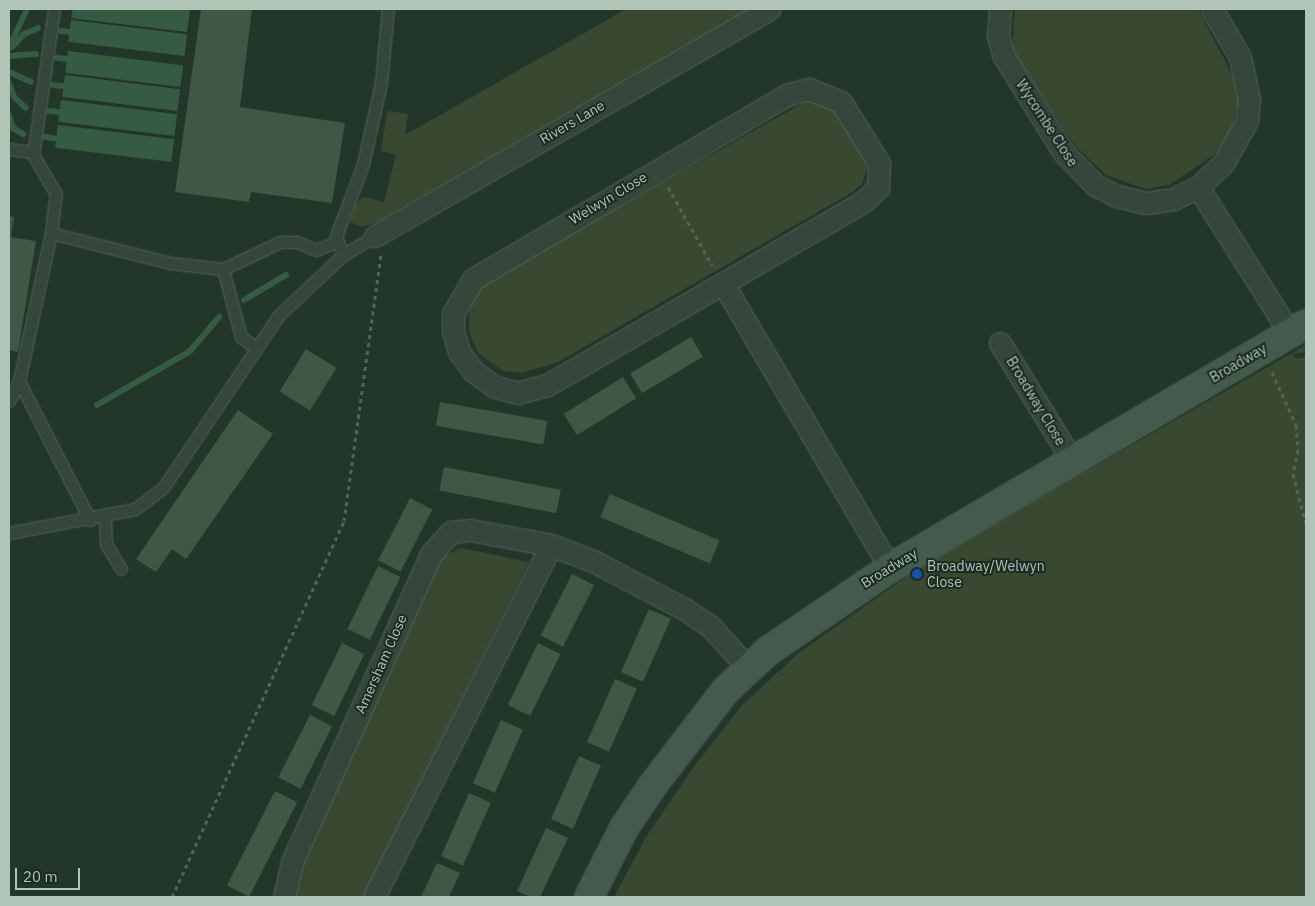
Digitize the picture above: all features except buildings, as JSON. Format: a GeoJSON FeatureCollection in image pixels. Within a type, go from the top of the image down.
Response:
{"type":"FeatureCollection","features":[{"type":"Feature","properties":{"kind":"street","name":"Rivers Lane"},"geometry":{"type":"LineString","coordinates":[[375,236],[769,9]]}},
{"type":"Feature","properties":{"kind":"street","name":"Wycombe Close"},"geometry":{"type":"LineString","coordinates":[[1000,9],[998,36],[1003,55],[1078,170],[1117,196],[1146,202],[1174,199],[1198,187],[1238,144],[1249,99],[1240,57],[1212,9]]}},
{"type":"Feature","properties":{"kind":"street","name":"Welwyn Close"},"geometry":{"type":"LineString","coordinates":[[809,89],[842,102],[879,163],[878,188],[863,202],[724,285],[547,385],[518,393],[495,387],[474,372],[459,352],[454,314],[473,279],[657,169],[786,95],[809,89]]}},
{"type":"Feature","properties":{"kind":"street"},"geometry":{"type":"LineString","coordinates":[[1198,187],[1298,328]]}},
{"type":"Feature","properties":{"kind":"street"},"geometry":{"type":"LineString","coordinates":[[724,285],[890,568]]}},
{"type":"Feature","properties":{"kind":"street","name":"Broadway"},"geometry":{"type":"LineString","coordinates":[[589,897],[624,828],[653,785],[726,690],[815,615],[890,568],[1298,328]]}},
{"type":"Feature","properties":{"kind":"street","name":"Broadway Close"},"geometry":{"type":"LineString","coordinates":[[1000,343],[1072,460]]}},
{"type":"Feature","properties":{"kind":"street","name":"Amersham Close"},"geometry":{"type":"LineString","coordinates":[[284,897],[292,862],[440,540],[451,532],[470,530],[552,545],[686,610],[710,627],[749,669]]}},
{"type":"Feature","properties":{"kind":"street"},"geometry":{"type":"LineString","coordinates":[[374,897],[552,545]]}},
{"type":"Feature","properties":{"kind":"lane"},"geometry":{"type":"LineString","coordinates":[[9,401],[19,380],[51,233],[56,194],[33,152],[54,9]]}},
{"type":"Feature","properties":{"kind":"lane"},"geometry":{"type":"LineString","coordinates":[[343,255],[336,242],[363,164],[381,83],[388,9]]}},
{"type":"Feature","properties":{"kind":"lane"},"geometry":{"type":"LineString","coordinates":[[9,149],[33,152]]}},
{"type":"Feature","properties":{"kind":"lane"},"geometry":{"type":"LineString","coordinates":[[51,233],[170,263],[223,269],[280,242],[297,242],[316,250],[336,242]]}},
{"type":"Feature","properties":{"kind":"lane"},"geometry":{"type":"LineString","coordinates":[[9,533],[90,520],[135,509],[163,488],[278,316],[343,255],[375,236]]}},
{"type":"Feature","properties":{"kind":"lane"},"geometry":{"type":"LineString","coordinates":[[223,269],[241,337],[257,348]]}},
{"type":"Feature","properties":{"kind":"lane"},"geometry":{"type":"LineString","coordinates":[[19,380],[90,520]]}},
{"type":"Feature","properties":{"kind":"lane"},"geometry":{"type":"LineString","coordinates":[[105,517],[106,544],[121,569]]}},
{"type":"Feature","properties":{"kind":"path"},"geometry":{"type":"LineString","coordinates":[[657,169],[724,285]]}},
{"type":"Feature","properties":{"kind":"path"},"geometry":{"type":"LineString","coordinates":[[172,897],[344,521],[381,250],[394,225]]}},
{"type":"Feature","properties":{"kind":"path"},"geometry":{"type":"LineString","coordinates":[[1262,349],[1296,425],[1298,450],[1293,474],[1306,524]]}},
{"type":"Feature","properties":{"kind":"shaded area"},"geometry":{"type":"Polygon","coordinates":[[[73,9],[190,10],[187,32],[71,18],[73,9]]]}},
{"type":"Feature","properties":{"kind":"shaded area"},"geometry":{"type":"Polygon","coordinates":[[[626,9],[750,9],[378,222],[362,227],[350,222],[356,203],[364,197],[384,202],[396,155],[381,151],[387,111],[408,114],[405,135],[626,9]]]}},
{"type":"Feature","properties":{"kind":"shaded area"},"geometry":{"type":"Polygon","coordinates":[[[1015,9],[1198,9],[1234,78],[1239,101],[1230,136],[1214,155],[1169,185],[1146,189],[1106,175],[1075,146],[1012,50],[1015,9]]]}},
{"type":"Feature","properties":{"kind":"shaded area"},"geometry":{"type":"Polygon","coordinates":[[[71,20],[187,34],[184,56],[68,42],[71,20]]]}},
{"type":"Feature","properties":{"kind":"shaded area"},"geometry":{"type":"Polygon","coordinates":[[[68,51],[183,65],[180,87],[65,73],[68,51]]]}},
{"type":"Feature","properties":{"kind":"shaded area"},"geometry":{"type":"Polygon","coordinates":[[[65,75],[180,89],[177,111],[62,97],[65,75]]]}},
{"type":"Feature","properties":{"kind":"shaded area"},"geometry":{"type":"Polygon","coordinates":[[[810,99],[834,109],[868,166],[862,184],[851,193],[558,362],[522,373],[503,371],[478,353],[469,332],[469,315],[473,295],[490,280],[810,99]]]}},
{"type":"Feature","properties":{"kind":"shaded area"},"geometry":{"type":"Polygon","coordinates":[[[61,100],[177,114],[174,136],[58,122],[61,100]]]}},
{"type":"Feature","properties":{"kind":"shaded area"},"geometry":{"type":"Polygon","coordinates":[[[58,125],[174,139],[171,162],[55,148],[58,125]]]}},
{"type":"Feature","properties":{"kind":"shaded area"},"geometry":{"type":"Polygon","coordinates":[[[1306,345],[1306,352],[1292,354],[1297,359],[1306,356],[1306,897],[614,897],[646,837],[695,765],[742,705],[800,652],[926,563],[1306,345]]]}},
{"type":"Feature","properties":{"kind":"shaded area"},"geometry":{"type":"Polygon","coordinates":[[[461,548],[529,562],[365,897],[290,897],[292,882],[441,557],[461,548]]]}},
{"type":"Feature","properties":{"kind":"waterway"},"geometry":{"type":"LineString","coordinates":[[9,48],[27,9]]}},
{"type":"Feature","properties":{"kind":"waterway"},"geometry":{"type":"LineString","coordinates":[[12,47],[24,34],[38,28]]}},
{"type":"Feature","properties":{"kind":"waterway"},"geometry":{"type":"LineString","coordinates":[[61,31],[70,32]]}},
{"type":"Feature","properties":{"kind":"waterway"},"geometry":{"type":"LineString","coordinates":[[9,56],[36,54]]}},
{"type":"Feature","properties":{"kind":"waterway"},"geometry":{"type":"LineString","coordinates":[[57,58],[67,59]]}},
{"type":"Feature","properties":{"kind":"waterway"},"geometry":{"type":"LineString","coordinates":[[9,72],[31,82]]}},
{"type":"Feature","properties":{"kind":"waterway"},"geometry":{"type":"LineString","coordinates":[[9,83],[14,97],[26,108]]}},
{"type":"Feature","properties":{"kind":"waterway"},"geometry":{"type":"LineString","coordinates":[[53,85],[63,86]]}},
{"type":"Feature","properties":{"kind":"waterway"},"geometry":{"type":"LineString","coordinates":[[49,111],[60,112]]}},
{"type":"Feature","properties":{"kind":"waterway"},"geometry":{"type":"LineString","coordinates":[[9,115],[13,128],[23,134]]}},
{"type":"Feature","properties":{"kind":"waterway"},"geometry":{"type":"LineString","coordinates":[[45,137],[57,139]]}},
{"type":"Feature","properties":{"kind":"waterway"},"geometry":{"type":"LineString","coordinates":[[244,300],[286,275]]}},
{"type":"Feature","properties":{"kind":"waterway"},"geometry":{"type":"LineString","coordinates":[[97,405],[190,351],[219,317]]}},
{"type":"Feature","properties":{"kind":"place","name":"Broadway/Welwyn Close"},"geometry":{"type":"Point","coordinates":[917,574]}}]}
